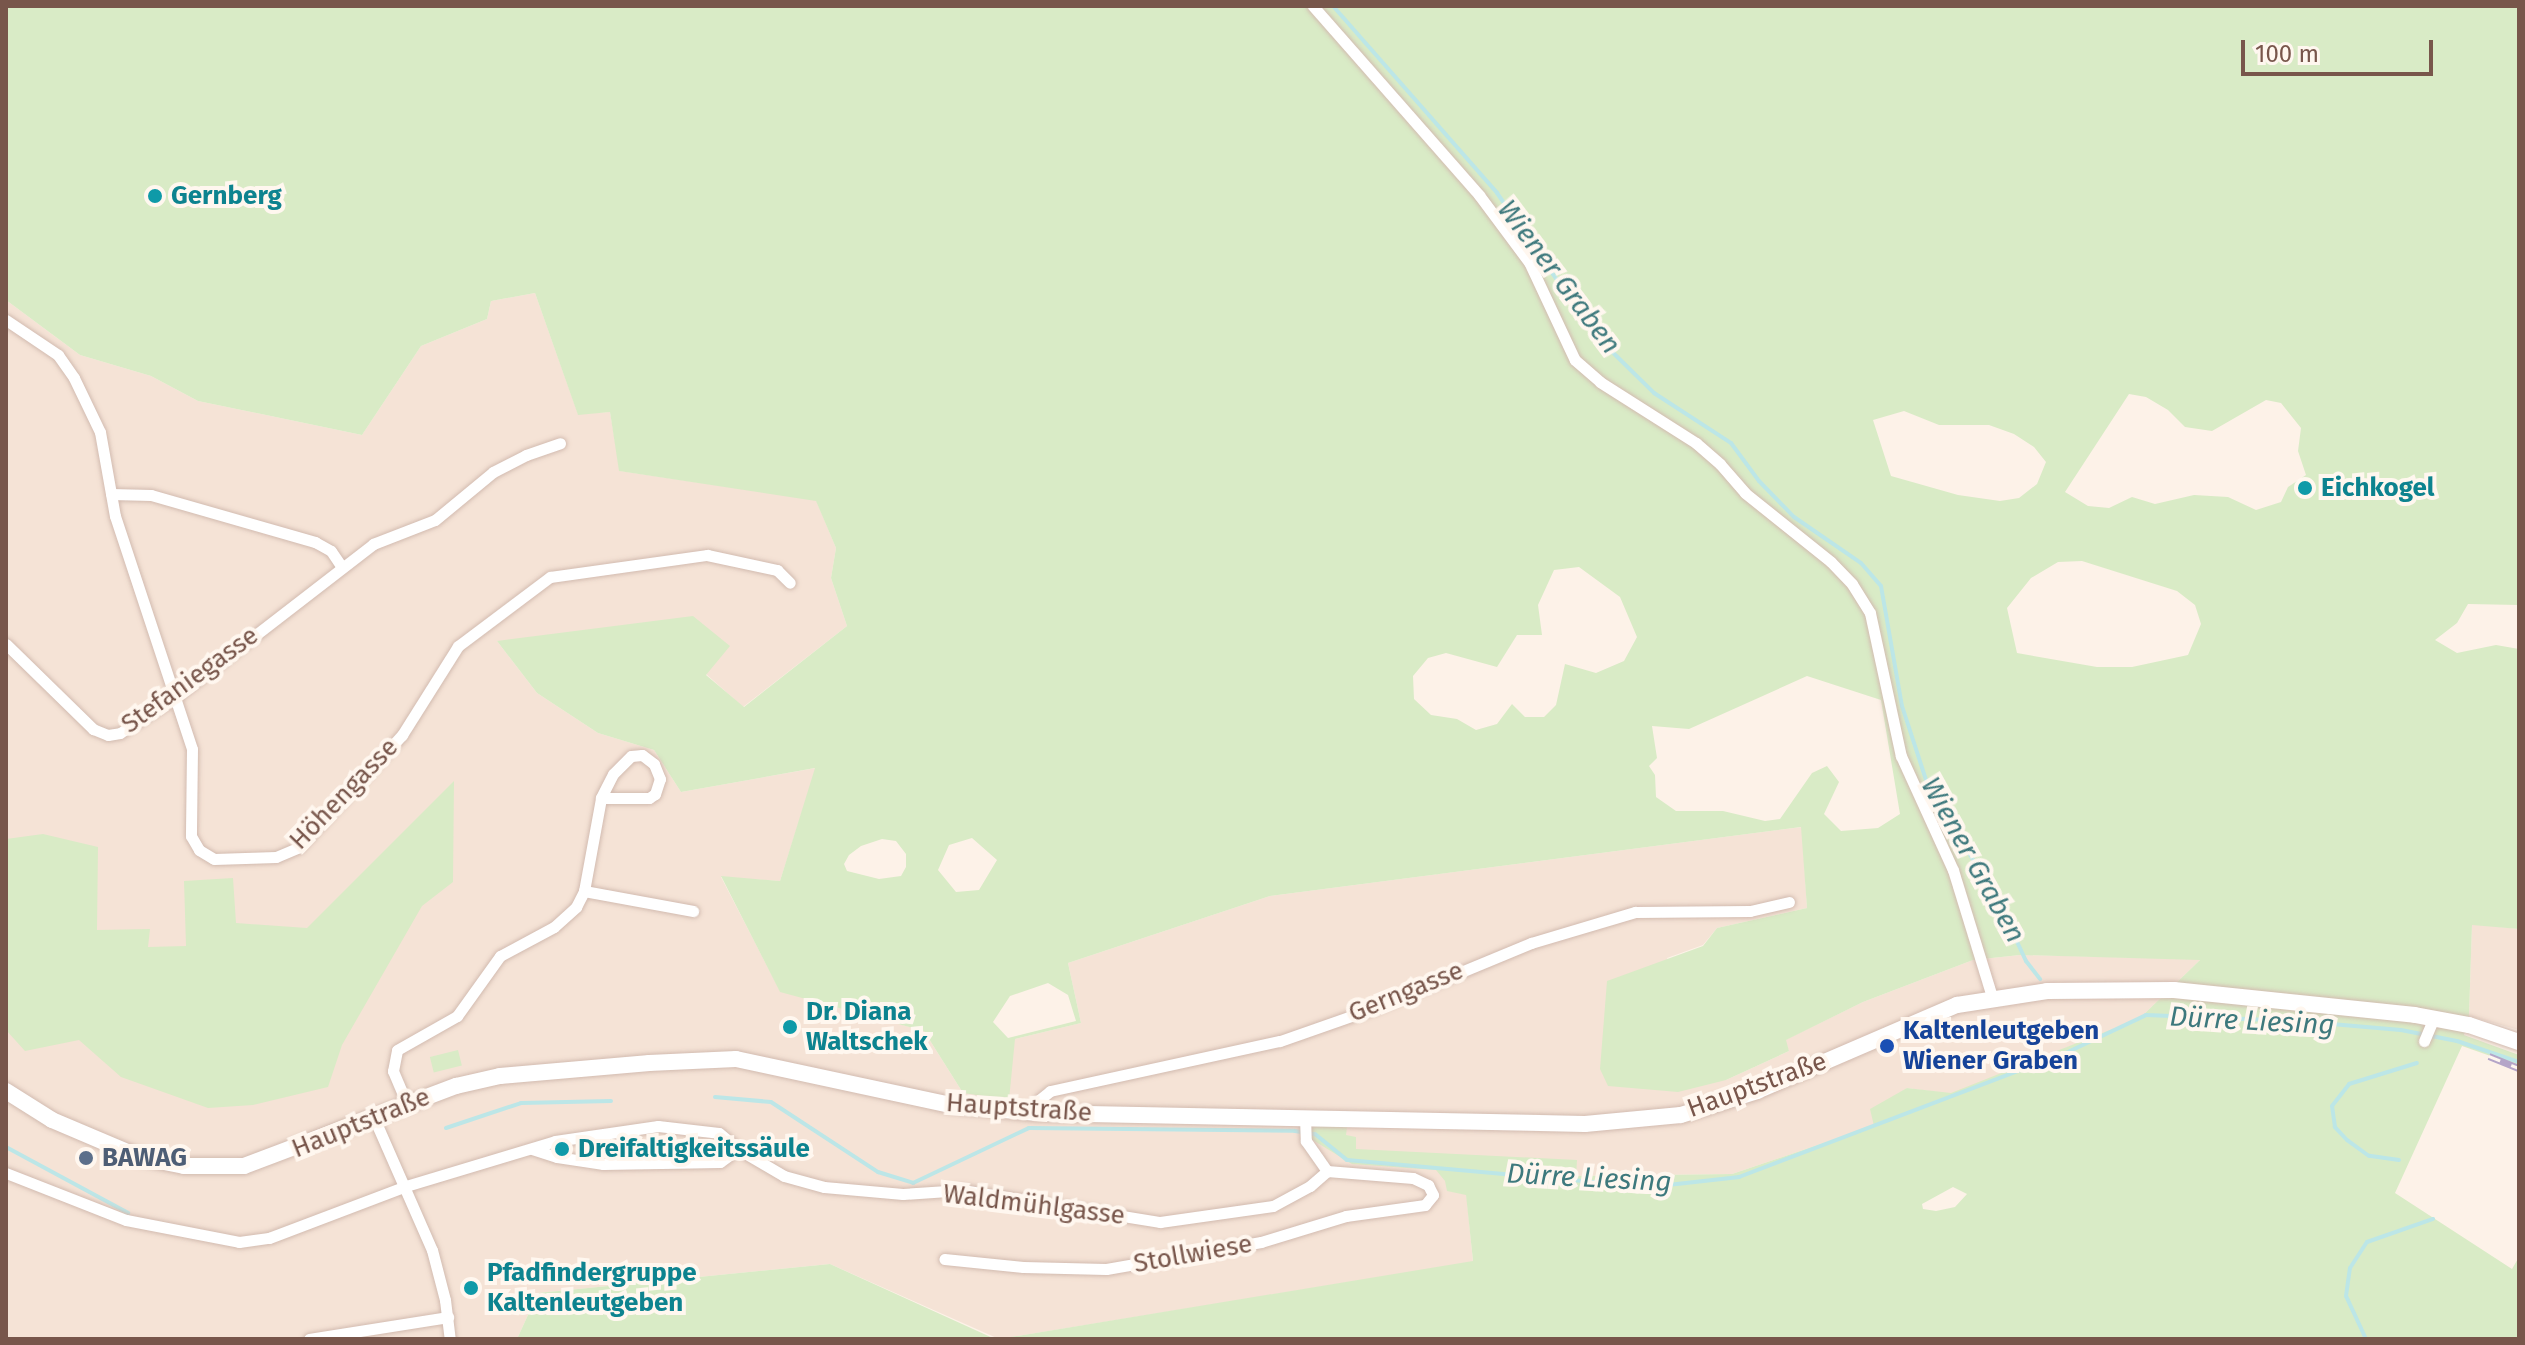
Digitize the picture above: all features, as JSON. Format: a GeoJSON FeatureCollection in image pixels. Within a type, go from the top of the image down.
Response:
{"type":"FeatureCollection","features":[{"type":"Feature","properties":{"kind":"main road","name":"Hauptstraße"},"geometry":{"type":"LineString","coordinates":[[6,1091],[52,1120],[113,1149],[184,1166],[256,1163],[456,1086],[500,1076],[736,1059],[951,1105],[1038,1113],[1305,1121],[1585,1124],[1681,1115],[1757,1091],[1931,1014],[1992,997],[2047,991],[2174,990],[2432,1023],[2519,1042]]}},
{"type":"Feature","properties":{"kind":"street"},"geometry":{"type":"LineString","coordinates":[[1313,6],[1479,195],[1529,262],[1575,360],[1600,382],[1696,443],[1763,510],[1831,562],[1852,584],[1870,613],[1901,756],[1953,870],[1992,997]]}},
{"type":"Feature","properties":{"kind":"street","name":"Höhengasse"},"geometry":{"type":"LineString","coordinates":[[6,320],[58,355],[74,378],[100,432],[115,516],[192,749],[189,830],[195,846],[208,857],[220,860],[282,856],[304,842],[402,735],[458,646],[550,577],[707,555],[777,570],[790,583]]}},
{"type":"Feature","properties":{"kind":"street","name":"Stefaniegasse"},"geometry":{"type":"LineString","coordinates":[[6,644],[56,696],[104,734],[120,733],[174,698],[373,544],[435,520],[493,472],[526,455],[560,443]]}},
{"type":"Feature","properties":{"kind":"street"},"geometry":{"type":"LineString","coordinates":[[111,494],[151,495],[321,544],[335,555],[341,566]]}},
{"type":"Feature","properties":{"kind":"street"},"geometry":{"type":"LineString","coordinates":[[407,1104],[393,1071],[397,1050],[457,1016],[500,956],[554,927],[576,907],[584,891],[601,798],[613,774],[631,756],[642,755],[654,764],[660,779],[655,794],[649,798],[601,798]]}},
{"type":"Feature","properties":{"kind":"street"},"geometry":{"type":"LineString","coordinates":[[584,891],[693,911]]}},
{"type":"Feature","properties":{"kind":"street","name":"Gerngasse"},"geometry":{"type":"LineString","coordinates":[[1038,1113],[1039,1100],[1050,1091],[1280,1041],[1374,1008],[1531,943],[1635,912],[1750,911],[1789,902]]}},
{"type":"Feature","properties":{"kind":"street"},"geometry":{"type":"LineString","coordinates":[[2424,1041],[2432,1023]]}},
{"type":"Feature","properties":{"kind":"street"},"geometry":{"type":"LineString","coordinates":[[374,1118],[432,1250],[448,1317],[450,1339]]}},
{"type":"Feature","properties":{"kind":"street"},"geometry":{"type":"LineString","coordinates":[[1305,1121],[1306,1141],[1327,1171]]}},
{"type":"Feature","properties":{"kind":"street","name":"Waldmühlgasse"},"geometry":{"type":"LineString","coordinates":[[6,1173],[126,1220],[239,1242],[269,1238],[406,1186],[532,1149],[599,1133],[658,1126],[719,1133],[738,1149],[784,1176],[824,1187],[903,1194],[962,1190],[1160,1222],[1273,1206],[1310,1186],[1327,1171]]}},
{"type":"Feature","properties":{"kind":"street"},"geometry":{"type":"LineString","coordinates":[[532,1149],[557,1157],[603,1164],[720,1162],[738,1149]]}},
{"type":"Feature","properties":{"kind":"street","name":"Stollwiese"},"geometry":{"type":"LineString","coordinates":[[944,1259],[1032,1267],[1106,1269],[1261,1242],[1346,1216],[1425,1205],[1433,1195],[1428,1185],[1413,1178],[1327,1171]]}},
{"type":"Feature","properties":{"kind":"street"},"geometry":{"type":"LineString","coordinates":[[309,1339],[448,1317]]}},
{"type":"Feature","properties":{"kind":"shaded area"},"geometry":{"type":"Polygon","coordinates":[[[535,293],[578,414],[610,412],[620,471],[816,500],[836,548],[831,578],[847,626],[743,707],[706,674],[497,641],[537,693],[598,733],[654,750],[681,792],[816,768],[780,881],[721,877],[780,991],[924,1031],[963,1093],[1015,1039],[1081,1023],[1068,963],[1270,896],[1802,827],[1807,908],[1717,928],[1703,945],[1667,958],[1726,1080],[1789,1051],[1785,1040],[1863,1002],[1973,960],[2020,955],[2201,959],[2140,1018],[1951,1094],[1907,1088],[1874,1126],[1732,1174],[1576,1176],[1463,1160],[1473,1262],[999,1339],[830,1264],[538,1293],[517,1339],[6,1339],[6,300],[80,355],[151,376],[198,401],[362,435],[421,346],[487,319],[491,301],[535,293]]]}},
{"type":"Feature","properties":{"kind":"shaded area"},"geometry":{"type":"Polygon","coordinates":[[[2472,924],[2519,929],[2519,1030],[2469,1016],[2472,924]]]}},
{"type":"Feature","properties":{"kind":"green space"},"geometry":{"type":"Polygon","coordinates":[[[6,6],[2519,6],[2519,605],[2468,604],[2457,623],[2435,640],[2457,653],[2496,645],[2519,649],[2519,929],[2472,925],[2469,1016],[2464,1035],[2519,1055],[2519,1066],[2462,1046],[2395,1193],[2512,1269],[2519,1257],[2519,1339],[999,1339],[1473,1261],[1466,1195],[1447,1191],[1445,1181],[1436,1170],[1352,1164],[1311,1139],[1310,1125],[1347,1127],[1346,1135],[1356,1137],[1356,1149],[1577,1160],[1576,1176],[1732,1174],[1874,1126],[1870,1109],[1907,1088],[1951,1093],[2140,1018],[2200,960],[2020,955],[1973,960],[1863,1002],[1786,1040],[1789,1051],[1726,1080],[1678,1092],[1608,1086],[1600,1069],[1607,981],[1703,946],[1717,928],[1807,908],[1801,827],[1270,896],[1068,963],[1081,1023],[1015,1039],[1009,1100],[963,1093],[924,1031],[780,992],[721,876],[780,881],[815,768],[681,792],[654,750],[598,733],[537,693],[497,641],[693,616],[730,646],[706,675],[744,707],[847,626],[831,578],[836,548],[816,501],[619,471],[610,412],[578,415],[535,293],[491,301],[487,319],[421,346],[362,435],[198,401],[151,376],[80,355],[6,300],[6,6]],[[2129,394],[2065,492],[2088,506],[2109,508],[2132,497],[2155,504],[2194,495],[2228,497],[2256,510],[2281,502],[2288,487],[2306,475],[2298,451],[2301,428],[2281,403],[2266,400],[2212,431],[2185,427],[2168,410],[2146,397],[2129,394]],[[1904,411],[1873,420],[1891,476],[1958,495],[2000,501],[2019,498],[2037,484],[2046,462],[2034,447],[2014,434],[1989,425],[1939,425],[1904,411]],[[2082,561],[2058,562],[2031,578],[2007,608],[2017,653],[2097,667],[2132,667],[2188,655],[2201,624],[2195,605],[2177,591],[2082,561]],[[1579,567],[1554,570],[1538,605],[1542,635],[1517,635],[1497,667],[1446,653],[1428,658],[1413,676],[1414,699],[1431,715],[1457,719],[1476,730],[1497,724],[1512,704],[1525,717],[1544,717],[1556,705],[1565,664],[1596,673],[1624,661],[1637,637],[1620,597],[1579,567]],[[1807,676],[1689,729],[1652,726],[1657,758],[1649,766],[1655,775],[1656,797],[1676,811],[1723,811],[1765,821],[1780,819],[1812,773],[1827,766],[1839,782],[1824,814],[1841,831],[1878,828],[1900,814],[1881,700],[1807,676]],[[972,838],[949,845],[938,870],[956,892],[979,890],[997,860],[972,838]],[[882,839],[861,846],[849,855],[844,864],[847,871],[879,879],[901,876],[906,867],[906,854],[896,841],[882,839]],[[1048,983],[1010,996],[993,1022],[1008,1038],[1076,1021],[1068,995],[1048,983]],[[1953,1187],[1922,1204],[1923,1209],[1936,1211],[1955,1207],[1967,1194],[1953,1187]]]}},
{"type":"Feature","properties":{"kind":"green space"},"geometry":{"type":"Polygon","coordinates":[[[454,781],[453,882],[422,906],[342,1045],[328,1087],[253,1105],[208,1108],[121,1077],[79,1040],[25,1051],[6,1030],[6,839],[43,834],[98,847],[97,930],[150,929],[148,947],[186,946],[184,881],[233,878],[236,923],[307,928],[454,781]]]}},
{"type":"Feature","properties":{"kind":"green space"},"geometry":{"type":"Polygon","coordinates":[[[458,1050],[462,1066],[434,1073],[430,1057],[458,1050]]]}},
{"type":"Feature","properties":{"kind":"green space"},"geometry":{"type":"Polygon","coordinates":[[[830,1264],[995,1339],[517,1339],[538,1293],[830,1264]]]}},
{"type":"Feature","properties":{"kind":"waterway","name":"Wiener Graben"},"geometry":{"type":"LineString","coordinates":[[1333,6],[1497,193],[1595,335],[1654,393],[1731,443],[1759,481],[1794,517],[1861,563],[1881,586],[1902,706],[1927,783],[2000,905],[2026,961],[2040,979]]}},
{"type":"Feature","properties":{"kind":"waterway","name":"Dürre Liesing"},"geometry":{"type":"LineString","coordinates":[[715,1097],[771,1102],[878,1172],[913,1183],[1029,1128],[1295,1131],[1315,1134],[1347,1160],[1650,1187],[1739,1177],[2070,1051],[2146,1015],[2297,1021],[2401,1030],[2457,1041],[2519,1062]]}},
{"type":"Feature","properties":{"kind":"waterway"},"geometry":{"type":"LineString","coordinates":[[2399,1160],[2369,1156],[2347,1140],[2335,1127],[2332,1106],[2349,1084],[2417,1063]]}},
{"type":"Feature","properties":{"kind":"waterway","name":"Dürre Liesing"},"geometry":{"type":"LineString","coordinates":[[446,1128],[521,1103],[611,1101]]}},
{"type":"Feature","properties":{"kind":"waterway","name":"Dürre Liesing"},"geometry":{"type":"LineString","coordinates":[[6,1147],[128,1213]]}},
{"type":"Feature","properties":{"kind":"waterway"},"geometry":{"type":"LineString","coordinates":[[2366,1339],[2346,1296],[2350,1268],[2367,1242],[2433,1219]]}},
{"type":"Feature","properties":{"kind":"railway"},"geometry":{"type":"LineString","coordinates":[[2489,1056],[2519,1068]]}},
{"type":"Feature","properties":{"kind":"place","name":"Gernberg"},"geometry":{"type":"Point","coordinates":[155,196]}},
{"type":"Feature","properties":{"kind":"place","name":"Eichkogel"},"geometry":{"type":"Point","coordinates":[2305,488]}},
{"type":"Feature","properties":{"kind":"place","name":"Dr. Diana Waltschek"},"geometry":{"type":"Point","coordinates":[790,1027]}},
{"type":"Feature","properties":{"kind":"place","name":"Kaltenleutgeben Wiener Graben"},"geometry":{"type":"Point","coordinates":[1887,1046]}},
{"type":"Feature","properties":{"kind":"place","name":"Dreifaltigkeitssäule"},"geometry":{"type":"Point","coordinates":[562,1149]}},
{"type":"Feature","properties":{"kind":"place","name":"BAWAG"},"geometry":{"type":"Point","coordinates":[86,1158]}},
{"type":"Feature","properties":{"kind":"place","name":"Pfadfindergruppe Kaltenleutgeben"},"geometry":{"type":"Point","coordinates":[471,1288]}}]}
